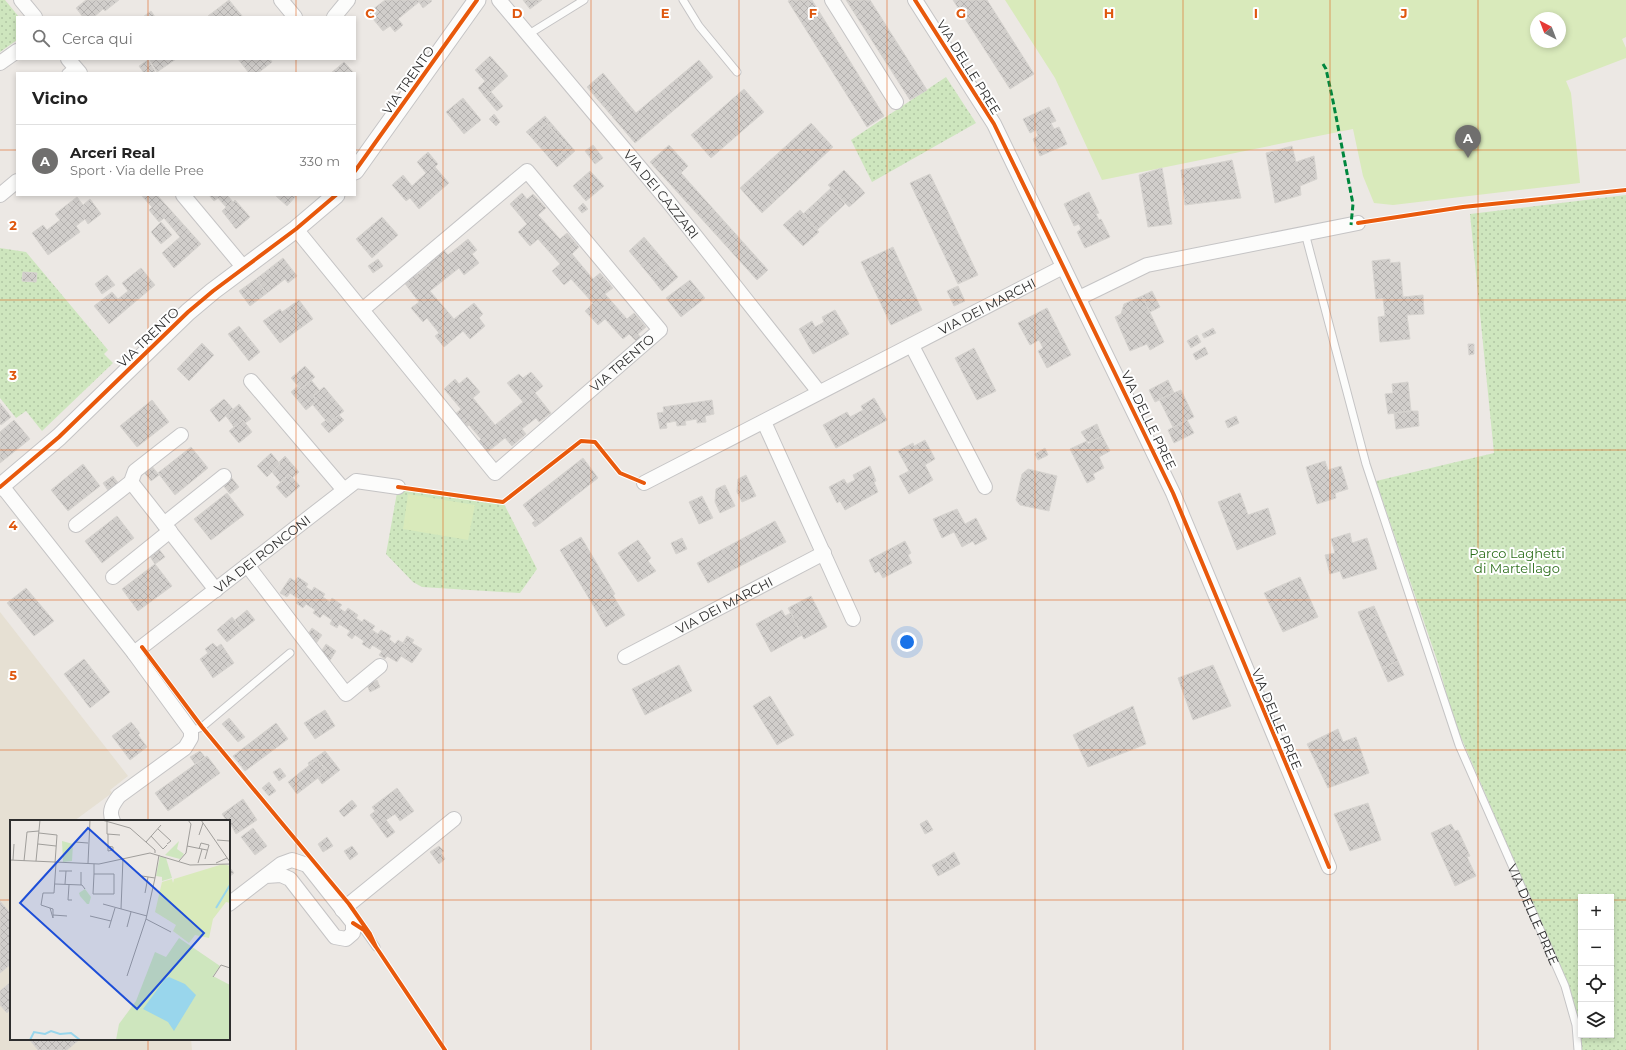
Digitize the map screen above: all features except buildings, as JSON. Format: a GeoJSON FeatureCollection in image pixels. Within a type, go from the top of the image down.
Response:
{"type":"FeatureCollection","features":[{"type":"Feature","properties":{"kind":"street"},"geometry":{"type":"LineString","coordinates":[[21,0],[34,16]]}},
{"type":"Feature","properties":{"kind":"street"},"geometry":{"type":"LineString","coordinates":[[335,16],[348,0]]}},
{"type":"Feature","properties":{"kind":"street","name":"VIA TRENTO"},"geometry":{"type":"LineString","coordinates":[[356,170],[477,0]]}},
{"type":"Feature","properties":{"kind":"street","name":"VIA DEI CAZZARI"},"geometry":{"type":"LineString","coordinates":[[499,0],[667,200],[819,392]]}},
{"type":"Feature","properties":{"kind":"street"},"geometry":{"type":"LineString","coordinates":[[832,0],[896,102]]}},
{"type":"Feature","properties":{"kind":"street","name":"VIA DELLE PREE"},"geometry":{"type":"LineString","coordinates":[[915,0],[994,124],[1173,493],[1329,867]]}},
{"type":"Feature","properties":{"kind":"street"},"geometry":{"type":"LineString","coordinates":[[282,1],[294,16]]}},
{"type":"Feature","properties":{"kind":"street"},"geometry":{"type":"LineString","coordinates":[[0,64],[16,52]]}},
{"type":"Feature","properties":{"kind":"street","name":"VIA TRENTO"},"geometry":{"type":"LineString","coordinates":[[296,229],[362,310],[495,473],[660,330],[527,171],[362,310]]}},
{"type":"Feature","properties":{"kind":"street"},"geometry":{"type":"LineString","coordinates":[[0,195],[16,182]]}},
{"type":"Feature","properties":{"kind":"street"},"geometry":{"type":"LineString","coordinates":[[184,196],[244,268]]}},
{"type":"Feature","properties":{"kind":"street","name":"VIA TRENTO"},"geometry":{"type":"LineString","coordinates":[[1,486],[59,437],[188,312],[296,229],[335,196]]}},
{"type":"Feature","properties":{"kind":"street"},"geometry":{"type":"LineString","coordinates":[[1079,298],[1147,265],[1358,223]]}},
{"type":"Feature","properties":{"kind":"street","name":"VIA DEI MARCHI"},"geometry":{"type":"LineString","coordinates":[[644,483],[1063,267]]}},
{"type":"Feature","properties":{"kind":"street"},"geometry":{"type":"LineString","coordinates":[[912,346],[985,487]]}},
{"type":"Feature","properties":{"kind":"street"},"geometry":{"type":"LineString","coordinates":[[251,381],[344,490]]}},
{"type":"Feature","properties":{"kind":"street"},"geometry":{"type":"LineString","coordinates":[[764,422],[853,619]]}},
{"type":"Feature","properties":{"kind":"street"},"geometry":{"type":"LineString","coordinates":[[76,525],[131,482],[135,471],[181,435]]}},
{"type":"Feature","properties":{"kind":"street"},"geometry":{"type":"LineString","coordinates":[[113,577],[224,476]]}},
{"type":"Feature","properties":{"kind":"street","name":"VIA DEI RONCONI"},"geometry":{"type":"LineString","coordinates":[[134,653],[356,481],[398,487]]}},
{"type":"Feature","properties":{"kind":"street"},"geometry":{"type":"LineString","coordinates":[[131,482],[216,590]]}},
{"type":"Feature","properties":{"kind":"street"},"geometry":{"type":"LineString","coordinates":[[1,486],[134,653],[192,731],[191,738],[185,748],[119,796],[111,806],[112,820]]}},
{"type":"Feature","properties":{"kind":"street","name":"VIA DEI MARCHI"},"geometry":{"type":"LineString","coordinates":[[625,657],[824,553]]}},
{"type":"Feature","properties":{"kind":"street"},"geometry":{"type":"LineString","coordinates":[[247,566],[346,694],[380,666]]}},
{"type":"Feature","properties":{"kind":"street"},"geometry":{"type":"LineString","coordinates":[[342,910],[454,819]]}},
{"type":"Feature","properties":{"kind":"street"},"geometry":{"type":"LineString","coordinates":[[230,903],[281,864],[292,860],[306,864],[352,923],[353,933],[346,939],[335,938],[290,879],[281,875],[266,876]]}},
{"type":"Feature","properties":{"kind":"lane"},"geometry":{"type":"LineString","coordinates":[[529,34],[584,0]]}},
{"type":"Feature","properties":{"kind":"lane"},"geometry":{"type":"LineString","coordinates":[[683,0],[702,30],[736,72]]}},
{"type":"Feature","properties":{"kind":"lane","name":"VIA DELLE PREE"},"geometry":{"type":"LineString","coordinates":[[1304,233],[1366,464],[1454,730],[1473,781],[1565,986],[1576,1025],[1578,1050]]}},
{"type":"Feature","properties":{"kind":"lane"},"geometry":{"type":"LineString","coordinates":[[192,731],[202,727],[290,653]]}},
{"type":"Feature","properties":{"kind":"lane"},"geometry":{"type":"LineString","coordinates":[[352,923],[364,930],[376,947]]}},
{"type":"Feature","properties":{"kind":"shaded area"},"geometry":{"type":"Polygon","coordinates":[[[0,612],[128,776],[110,790],[112,793],[75,820],[10,820],[10,1040],[191,1040],[192,1050],[0,1050],[0,612]]]}},
{"type":"Feature","properties":{"kind":"green space"},"geometry":{"type":"Polygon","coordinates":[[[0,0],[5,0],[18,16],[16,16],[16,41],[0,52],[0,0]]]}},
{"type":"Feature","properties":{"kind":"green space"},"geometry":{"type":"Polygon","coordinates":[[[1005,0],[1626,0],[1626,37],[1622,39],[1626,48],[1626,58],[1566,81],[1571,93],[1580,183],[1393,205],[1374,203],[1363,176],[1353,129],[1102,180],[1055,78],[1005,0]]]}},
{"type":"Feature","properties":{"kind":"green space"},"geometry":{"type":"Polygon","coordinates":[[[946,77],[976,123],[872,182],[851,140],[946,77]]]}},
{"type":"Feature","properties":{"kind":"green space","name":"Parco Laghetti di Martellago"},"geometry":{"type":"Polygon","coordinates":[[[1626,195],[1626,1050],[1577,1050],[1571,993],[1454,721],[1438,663],[1376,481],[1494,453],[1470,214],[1626,195]]]}},
{"type":"Feature","properties":{"kind":"green space"},"geometry":{"type":"Polygon","coordinates":[[[0,248],[26,252],[108,350],[104,354],[113,363],[42,431],[26,411],[16,418],[0,398],[0,248]]]}},
{"type":"Feature","properties":{"kind":"green space"},"geometry":{"type":"Polygon","coordinates":[[[398,487],[503,502],[537,569],[520,593],[422,587],[413,582],[386,554],[398,487]]]}},
{"type":"Feature","properties":{"kind":"green space"},"geometry":{"type":"Polygon","coordinates":[[[408,494],[475,505],[468,540],[403,529],[408,494]]]}},
{"type":"Feature","properties":{"kind":"marked path"},"geometry":{"type":"LineString","coordinates":[[1323,64],[1326,69],[1333,101],[1353,204],[1351,225]]}},
{"type":"Feature","properties":{"kind":"cycle path"},"geometry":{"type":"LineString","coordinates":[[356,170],[477,0]]}},
{"type":"Feature","properties":{"kind":"cycle path"},"geometry":{"type":"LineString","coordinates":[[915,0],[994,124],[1173,493],[1329,867]]}},
{"type":"Feature","properties":{"kind":"cycle path"},"geometry":{"type":"LineString","coordinates":[[1358,223],[1463,207],[1626,190]]}},
{"type":"Feature","properties":{"kind":"cycle path"},"geometry":{"type":"LineString","coordinates":[[0,487],[59,437],[188,312],[213,291],[296,229],[335,196]]}},
{"type":"Feature","properties":{"kind":"cycle path"},"geometry":{"type":"LineString","coordinates":[[398,487],[503,502],[581,441],[595,442],[620,473],[644,483]]}},
{"type":"Feature","properties":{"kind":"cycle path"},"geometry":{"type":"LineString","coordinates":[[142,647],[202,727],[349,904],[370,934],[376,947]]}},
{"type":"Feature","properties":{"kind":"cycle path"},"geometry":{"type":"LineString","coordinates":[[353,923],[364,930],[445,1050]]}},
{"type":"Feature","properties":{"kind":"place","name":"Arceri Real"},"geometry":{"type":"Point","coordinates":[1468,158]}}]}
